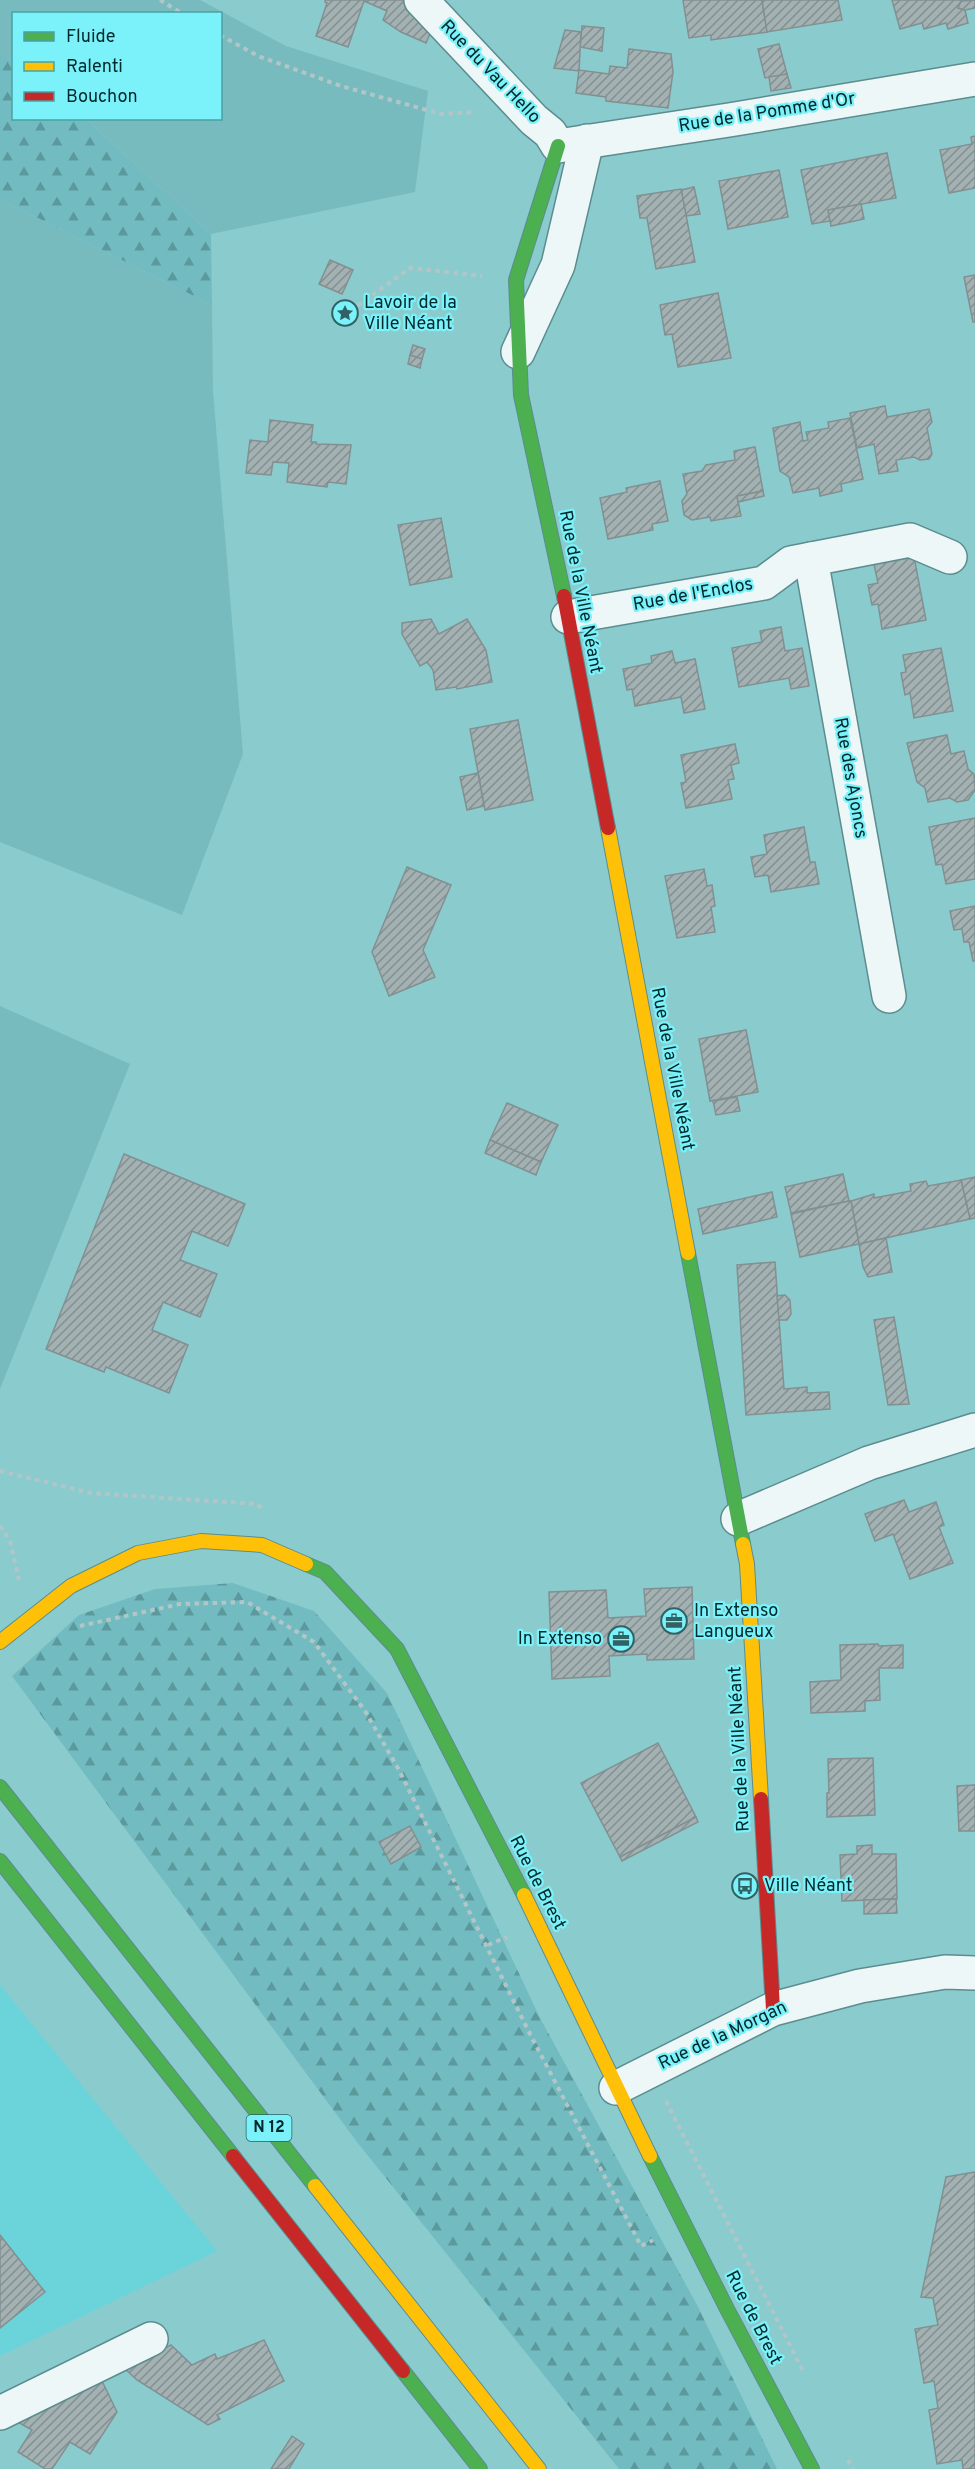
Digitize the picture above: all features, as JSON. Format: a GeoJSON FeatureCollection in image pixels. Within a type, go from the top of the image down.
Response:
{"type":"FeatureCollection","features":[{"type":"Feature","properties":{"kind":"main road","name":"Rue de la Ville Néant"},"geometry":{"type":"LineString","coordinates":[[573,143],[516,280],[522,395],[568,617],[747,1564],[773,2010]]}},
{"type":"Feature","properties":{"kind":"main road","name":"Rue de Brest"},"geometry":{"type":"LineString","coordinates":[[0,1642],[71,1586],[138,1553],[201,1541],[262,1545],[325,1572],[397,1649],[539,1924],[616,2088],[684,2224],[812,2469]]}},
{"type":"Feature","properties":{"kind":"main road","name":"N 12"},"geometry":{"type":"LineString","coordinates":[[0,1787],[539,2469]]}},
{"type":"Feature","properties":{"kind":"main road","name":"N 12"},"geometry":{"type":"LineString","coordinates":[[0,1862],[480,2469]]}},
{"type":"Feature","properties":{"kind":"street","name":"Rue du Vau Hello"},"geometry":{"type":"LineString","coordinates":[[421,0],[534,120],[550,133],[573,143]]}},
{"type":"Feature","properties":{"kind":"street","name":"Rue de la Pomme d'Or"},"geometry":{"type":"LineString","coordinates":[[573,143],[729,120],[975,79]]}},
{"type":"Feature","properties":{"kind":"street"},"geometry":{"type":"LineString","coordinates":[[518,352],[558,265],[573,143]]}},
{"type":"Feature","properties":{"kind":"street","name":"Rue de l'Enclos"},"geometry":{"type":"LineString","coordinates":[[568,617],[764,583],[792,563],[910,540],[950,556]]}},
{"type":"Feature","properties":{"kind":"street","name":"Rue des Ajoncs"},"geometry":{"type":"LineString","coordinates":[[811,559],[889,996]]}},
{"type":"Feature","properties":{"kind":"street"},"geometry":{"type":"LineString","coordinates":[[738,1519],[870,1463],[975,1430]]}},
{"type":"Feature","properties":{"kind":"street","name":"Rue de la Morgan"},"geometry":{"type":"LineString","coordinates":[[616,2088],[773,2010],[860,1986],[945,1972],[975,1973]]}},
{"type":"Feature","properties":{"kind":"street"},"geometry":{"type":"LineString","coordinates":[[0,2413],[151,2338]]}},
{"type":"Feature","properties":{"kind":"path"},"geometry":{"type":"LineString","coordinates":[[160,0],[180,12]]}},
{"type":"Feature","properties":{"kind":"path"},"geometry":{"type":"LineString","coordinates":[[222,36],[258,56],[341,86],[441,114],[486,111],[518,103]]}},
{"type":"Feature","properties":{"kind":"path"},"geometry":{"type":"LineString","coordinates":[[343,316],[410,268],[516,280]]}},
{"type":"Feature","properties":{"kind":"path"},"geometry":{"type":"LineString","coordinates":[[0,1526],[10,1541],[20,1582]]}},
{"type":"Feature","properties":{"kind":"path"},"geometry":{"type":"LineString","coordinates":[[78,1627],[180,1604],[247,1602],[314,1642],[366,1711],[399,1770],[530,2034],[641,2246],[721,2206],[805,2374]]}},
{"type":"Feature","properties":{"kind":"path"},"geometry":{"type":"LineString","coordinates":[[847,2458],[853,2469]]}},
{"type":"Feature","properties":{"kind":"shaded area"},"geometry":{"type":"Polygon","coordinates":[[[0,0],[200,0],[286,46],[428,91],[415,192],[211,234],[87,120],[222,120],[222,12],[12,12],[12,61],[0,52],[0,0]]]}},
{"type":"Feature","properties":{"kind":"shaded area"},"geometry":{"type":"Polygon","coordinates":[[[0,199],[212,305],[213,391],[243,754],[182,915],[0,842],[0,199]]]}},
{"type":"Feature","properties":{"kind":"shaded area"},"geometry":{"type":"Polygon","coordinates":[[[0,1006],[130,1064],[0,1389],[0,1006]]]}},
{"type":"Feature","properties":{"kind":"shaded area"},"geometry":{"type":"Polygon","coordinates":[[[0,1985],[217,2251],[0,2356],[0,1985]]]}},
{"type":"Feature","properties":{"kind":"green space"},"geometry":{"type":"Polygon","coordinates":[[[0,52],[12,61],[12,120],[87,120],[211,234],[212,305],[0,199],[0,52]]]}},
{"type":"Feature","properties":{"kind":"green space"},"geometry":{"type":"Polygon","coordinates":[[[233,1583],[314,1611],[387,1693],[540,2018],[696,2303],[777,2469],[619,2469],[357,2142],[12,1676],[79,1615],[155,1589],[233,1583]]]}},
{"type":"Feature","properties":{"kind":"building"},"geometry":{"type":"Polygon","coordinates":[[[325,0],[403,0],[434,24],[426,43],[401,32],[383,20],[387,11],[364,1],[348,47],[316,36],[327,3],[325,0]]]}},
{"type":"Feature","properties":{"kind":"building"},"geometry":{"type":"Polygon","coordinates":[[[683,0],[762,0],[767,32],[711,40],[711,35],[689,38],[683,0]]]}},
{"type":"Feature","properties":{"kind":"building"},"geometry":{"type":"Polygon","coordinates":[[[762,0],[838,0],[842,20],[767,32],[762,0]]]}},
{"type":"Feature","properties":{"kind":"building"},"geometry":{"type":"Polygon","coordinates":[[[892,0],[964,0],[958,8],[965,10],[968,23],[948,29],[946,23],[924,29],[922,23],[900,29],[892,0]]]}},
{"type":"Feature","properties":{"kind":"building"},"geometry":{"type":"Polygon","coordinates":[[[975,0],[975,8],[965,10],[958,8],[961,1],[975,0]]]}},
{"type":"Feature","properties":{"kind":"building"},"geometry":{"type":"Polygon","coordinates":[[[582,26],[604,28],[602,51],[580,47],[582,26]]]}},
{"type":"Feature","properties":{"kind":"building"},"geometry":{"type":"Polygon","coordinates":[[[565,30],[581,32],[579,71],[554,68],[565,30]]]}},
{"type":"Feature","properties":{"kind":"building"},"geometry":{"type":"Polygon","coordinates":[[[779,44],[787,74],[765,78],[758,49],[779,44]]]}},
{"type":"Feature","properties":{"kind":"building"},"geometry":{"type":"Polygon","coordinates":[[[629,49],[671,54],[673,72],[668,108],[606,101],[606,97],[576,93],[579,70],[609,74],[610,66],[627,68],[629,49]]]}},
{"type":"Feature","properties":{"kind":"building"},"geometry":{"type":"Polygon","coordinates":[[[787,74],[791,88],[771,91],[769,77],[787,74]]]}},
{"type":"Feature","properties":{"kind":"building"},"geometry":{"type":"Polygon","coordinates":[[[975,136],[975,188],[949,193],[940,150],[972,144],[971,137],[975,136]]]}},
{"type":"Feature","properties":{"kind":"building"},"geometry":{"type":"Polygon","coordinates":[[[887,153],[896,198],[828,210],[830,221],[812,224],[801,170],[887,153]]]}},
{"type":"Feature","properties":{"kind":"building"},"geometry":{"type":"Polygon","coordinates":[[[779,170],[788,217],[728,229],[719,181],[779,170]]]}},
{"type":"Feature","properties":{"kind":"building"},"geometry":{"type":"Polygon","coordinates":[[[694,187],[700,214],[686,216],[681,190],[694,187]]]}},
{"type":"Feature","properties":{"kind":"building"},"geometry":{"type":"Polygon","coordinates":[[[681,189],[695,262],[656,269],[647,218],[640,218],[637,196],[681,189]]]}},
{"type":"Feature","properties":{"kind":"building"},"geometry":{"type":"Polygon","coordinates":[[[861,204],[864,219],[831,226],[828,210],[861,204]]]}},
{"type":"Feature","properties":{"kind":"building"},"geometry":{"type":"Polygon","coordinates":[[[330,260],[353,270],[342,294],[319,284],[330,260]]]}},
{"type":"Feature","properties":{"kind":"building"},"geometry":{"type":"Polygon","coordinates":[[[975,275],[975,322],[973,322],[964,277],[975,275]]]}},
{"type":"Feature","properties":{"kind":"building"},"geometry":{"type":"Polygon","coordinates":[[[718,293],[731,358],[678,367],[672,334],[665,335],[660,305],[718,293]]]}},
{"type":"Feature","properties":{"kind":"building"},"geometry":{"type":"Polygon","coordinates":[[[413,345],[425,349],[422,359],[410,355],[413,345]]]}},
{"type":"Feature","properties":{"kind":"building"},"geometry":{"type":"Polygon","coordinates":[[[410,355],[422,359],[420,368],[408,364],[410,355]]]}},
{"type":"Feature","properties":{"kind":"building"},"geometry":{"type":"Polygon","coordinates":[[[885,406],[887,417],[929,409],[932,422],[927,428],[932,454],[929,459],[920,460],[914,457],[896,460],[898,471],[879,474],[874,444],[857,448],[850,413],[885,406]]]}},
{"type":"Feature","properties":{"kind":"building"},"geometry":{"type":"Polygon","coordinates":[[[850,418],[863,479],[841,484],[842,491],[820,496],[819,488],[793,493],[789,477],[780,471],[773,428],[800,422],[803,441],[808,440],[806,432],[829,428],[828,422],[850,418]]]}},
{"type":"Feature","properties":{"kind":"building"},"geometry":{"type":"Polygon","coordinates":[[[270,420],[313,425],[311,442],[316,442],[316,444],[351,445],[346,484],[328,482],[327,487],[287,482],[289,463],[273,462],[271,475],[246,473],[250,440],[268,442],[270,420]]]}},
{"type":"Feature","properties":{"kind":"building"},"geometry":{"type":"Polygon","coordinates":[[[755,447],[763,491],[737,496],[741,516],[711,521],[710,517],[692,520],[684,515],[682,501],[687,494],[683,474],[702,471],[706,465],[735,460],[734,451],[755,447]]]}},
{"type":"Feature","properties":{"kind":"building"},"geometry":{"type":"Polygon","coordinates":[[[660,481],[668,521],[652,524],[653,530],[608,539],[600,498],[627,492],[626,488],[660,481]]]}},
{"type":"Feature","properties":{"kind":"building"},"geometry":{"type":"Polygon","coordinates":[[[763,491],[764,496],[738,502],[737,496],[763,491]]]}},
{"type":"Feature","properties":{"kind":"building"},"geometry":{"type":"Polygon","coordinates":[[[441,518],[452,577],[410,585],[398,525],[441,518]]]}},
{"type":"Feature","properties":{"kind":"building"},"geometry":{"type":"Polygon","coordinates":[[[914,557],[926,620],[882,629],[878,604],[872,605],[868,585],[878,583],[874,564],[914,557]]]}},
{"type":"Feature","properties":{"kind":"building"},"geometry":{"type":"Polygon","coordinates":[[[431,619],[439,634],[467,619],[486,650],[492,682],[457,689],[456,687],[436,690],[433,670],[427,662],[420,666],[402,634],[402,623],[431,619]]]}},
{"type":"Feature","properties":{"kind":"building"},"geometry":{"type":"Polygon","coordinates":[[[781,627],[785,651],[802,648],[809,686],[791,689],[789,678],[739,687],[732,648],[762,642],[760,631],[781,627]]]}},
{"type":"Feature","properties":{"kind":"building"},"geometry":{"type":"Polygon","coordinates":[[[941,648],[953,711],[914,718],[910,693],[905,695],[901,673],[906,672],[903,655],[941,648]]]}},
{"type":"Feature","properties":{"kind":"building"},"geometry":{"type":"Polygon","coordinates":[[[672,651],[675,663],[695,659],[705,709],[684,713],[681,697],[635,706],[632,689],[627,690],[623,669],[652,663],[651,656],[672,651]]]}},
{"type":"Feature","properties":{"kind":"building"},"geometry":{"type":"Polygon","coordinates":[[[518,720],[533,800],[485,810],[470,729],[518,720]]]}},
{"type":"Feature","properties":{"kind":"building"},"geometry":{"type":"Polygon","coordinates":[[[947,735],[951,754],[964,751],[968,769],[974,774],[975,790],[968,800],[957,802],[950,798],[928,802],[925,788],[917,782],[907,743],[947,735]]]}},
{"type":"Feature","properties":{"kind":"building"},"geometry":{"type":"Polygon","coordinates":[[[735,744],[739,763],[731,765],[734,779],[728,780],[732,799],[686,808],[681,783],[686,782],[681,755],[735,744]]]}},
{"type":"Feature","properties":{"kind":"building"},"geometry":{"type":"Polygon","coordinates":[[[478,773],[484,806],[467,810],[460,777],[478,773]]]}},
{"type":"Feature","properties":{"kind":"building"},"geometry":{"type":"Polygon","coordinates":[[[975,818],[975,879],[946,884],[942,864],[936,865],[929,827],[975,818]]]}},
{"type":"Feature","properties":{"kind":"building"},"geometry":{"type":"Polygon","coordinates":[[[804,827],[810,862],[815,862],[819,884],[771,892],[768,875],[755,877],[751,857],[767,854],[764,835],[804,827]]]}},
{"type":"Feature","properties":{"kind":"building"},"geometry":{"type":"Polygon","coordinates":[[[407,867],[451,885],[423,950],[435,977],[389,996],[372,952],[407,867]]]}},
{"type":"Feature","properties":{"kind":"building"},"geometry":{"type":"Polygon","coordinates":[[[704,869],[707,886],[712,885],[715,906],[711,907],[715,932],[677,938],[665,876],[704,869]]]}},
{"type":"Feature","properties":{"kind":"building"},"geometry":{"type":"Polygon","coordinates":[[[975,906],[975,961],[973,961],[969,942],[964,942],[962,929],[954,930],[950,911],[975,906]]]}},
{"type":"Feature","properties":{"kind":"building"},"geometry":{"type":"Polygon","coordinates":[[[746,1030],[758,1092],[710,1101],[699,1039],[746,1030]]]}},
{"type":"Feature","properties":{"kind":"building"},"geometry":{"type":"Polygon","coordinates":[[[737,1097],[740,1111],[716,1115],[713,1101],[737,1097]]]}},
{"type":"Feature","properties":{"kind":"building"},"geometry":{"type":"Polygon","coordinates":[[[507,1103],[558,1125],[541,1162],[490,1140],[507,1103]]]}},
{"type":"Feature","properties":{"kind":"building"},"geometry":{"type":"Polygon","coordinates":[[[490,1140],[541,1162],[536,1175],[485,1153],[490,1140]]]}},
{"type":"Feature","properties":{"kind":"building"},"geometry":{"type":"Polygon","coordinates":[[[124,1154],[245,1204],[228,1246],[192,1231],[180,1260],[217,1274],[200,1317],[163,1302],[152,1330],[188,1345],[169,1393],[106,1367],[104,1372],[46,1349],[124,1154]]]}},
{"type":"Feature","properties":{"kind":"building"},"geometry":{"type":"Polygon","coordinates":[[[843,1174],[849,1201],[791,1213],[785,1187],[843,1174]]]}},
{"type":"Feature","properties":{"kind":"building"},"geometry":{"type":"Polygon","coordinates":[[[975,1177],[975,1218],[970,1219],[961,1180],[975,1177]]]}},
{"type":"Feature","properties":{"kind":"building"},"geometry":{"type":"Polygon","coordinates":[[[961,1180],[970,1219],[859,1244],[851,1201],[874,1194],[874,1198],[911,1191],[910,1184],[926,1181],[928,1186],[961,1180]]]}},
{"type":"Feature","properties":{"kind":"building"},"geometry":{"type":"Polygon","coordinates":[[[772,1192],[777,1217],[703,1234],[698,1209],[772,1192]]]}},
{"type":"Feature","properties":{"kind":"building"},"geometry":{"type":"Polygon","coordinates":[[[851,1201],[859,1244],[800,1257],[791,1214],[851,1201]]]}},
{"type":"Feature","properties":{"kind":"building"},"geometry":{"type":"Polygon","coordinates":[[[886,1238],[892,1272],[868,1277],[863,1267],[859,1244],[886,1238]]]}},
{"type":"Feature","properties":{"kind":"building"},"geometry":{"type":"Polygon","coordinates":[[[775,1262],[784,1389],[807,1387],[807,1393],[829,1392],[830,1409],[746,1415],[737,1265],[775,1262]]]}},
{"type":"Feature","properties":{"kind":"building"},"geometry":{"type":"Polygon","coordinates":[[[785,1295],[790,1300],[791,1314],[787,1320],[779,1320],[777,1296],[785,1295]]]}},
{"type":"Feature","properties":{"kind":"building"},"geometry":{"type":"Polygon","coordinates":[[[894,1317],[909,1404],[888,1405],[874,1320],[894,1317]]]}},
{"type":"Feature","properties":{"kind":"building"},"geometry":{"type":"Polygon","coordinates":[[[904,1500],[909,1512],[936,1502],[944,1525],[939,1527],[953,1563],[910,1579],[893,1534],[875,1541],[865,1514],[904,1500]]]}},
{"type":"Feature","properties":{"kind":"building"},"geometry":{"type":"Polygon","coordinates":[[[692,1587],[694,1659],[647,1660],[647,1654],[609,1656],[610,1676],[552,1679],[549,1592],[606,1590],[608,1618],[646,1616],[644,1589],[692,1587]]]}},
{"type":"Feature","properties":{"kind":"building"},"geometry":{"type":"Polygon","coordinates":[[[878,1644],[879,1646],[903,1645],[903,1668],[879,1668],[880,1700],[865,1701],[865,1711],[811,1713],[810,1682],[841,1680],[840,1645],[878,1644]]]}},
{"type":"Feature","properties":{"kind":"building"},"geometry":{"type":"Polygon","coordinates":[[[658,1743],[696,1817],[620,1857],[581,1783],[658,1743]]]}},
{"type":"Feature","properties":{"kind":"building"},"geometry":{"type":"Polygon","coordinates":[[[873,1758],[875,1815],[827,1817],[828,1759],[873,1758]]]}},
{"type":"Feature","properties":{"kind":"building"},"geometry":{"type":"Polygon","coordinates":[[[975,1785],[975,1831],[959,1831],[957,1786],[975,1785]]]}},
{"type":"Feature","properties":{"kind":"building"},"geometry":{"type":"Polygon","coordinates":[[[696,1817],[698,1822],[622,1861],[620,1857],[696,1817]]]}},
{"type":"Feature","properties":{"kind":"building"},"geometry":{"type":"Polygon","coordinates":[[[410,1826],[421,1847],[391,1864],[379,1842],[410,1826]]]}},
{"type":"Feature","properties":{"kind":"building"},"geometry":{"type":"Polygon","coordinates":[[[872,1845],[872,1854],[896,1854],[897,1899],[842,1901],[840,1855],[857,1854],[857,1846],[872,1845]]]}},
{"type":"Feature","properties":{"kind":"building"},"geometry":{"type":"Polygon","coordinates":[[[896,1899],[897,1913],[864,1914],[864,1900],[896,1899]]]}},
{"type":"Feature","properties":{"kind":"building"},"geometry":{"type":"Polygon","coordinates":[[[975,2172],[975,2469],[963,2469],[962,2460],[937,2464],[929,2410],[938,2408],[934,2381],[924,2383],[915,2329],[938,2325],[933,2298],[921,2297],[946,2177],[975,2172]]]}},
{"type":"Feature","properties":{"kind":"building"},"geometry":{"type":"Polygon","coordinates":[[[0,2235],[45,2292],[0,2328],[0,2235]]]}},
{"type":"Feature","properties":{"kind":"building"},"geometry":{"type":"Polygon","coordinates":[[[264,2340],[284,2381],[217,2415],[220,2419],[208,2425],[137,2380],[124,2368],[171,2345],[192,2365],[215,2354],[217,2359],[264,2340]]]}},
{"type":"Feature","properties":{"kind":"building"},"geometry":{"type":"Polygon","coordinates":[[[101,2379],[117,2412],[90,2454],[70,2442],[52,2469],[45,2469],[18,2452],[32,2430],[16,2421],[101,2379]]]}},
{"type":"Feature","properties":{"kind":"building"},"geometry":{"type":"Polygon","coordinates":[[[292,2436],[304,2444],[289,2469],[271,2469],[292,2436]]]}},
{"type":"Feature","properties":{"kind":"traffic: fast"},"geometry":{"type":"LineString","coordinates":[[558,146],[516,280],[521,395],[564,596]]}},
{"type":"Feature","properties":{"kind":"traffic: fast"},"geometry":{"type":"LineString","coordinates":[[688,1253],[743,1544]]}},
{"type":"Feature","properties":{"kind":"traffic: fast"},"geometry":{"type":"LineString","coordinates":[[306,1564],[325,1572],[397,1649],[524,1895]]}},
{"type":"Feature","properties":{"kind":"traffic: fast"},"geometry":{"type":"LineString","coordinates":[[0,1787],[315,2186]]}},
{"type":"Feature","properties":{"kind":"traffic: fast"},"geometry":{"type":"LineString","coordinates":[[0,1861],[233,2156]]}},
{"type":"Feature","properties":{"kind":"traffic: fast"},"geometry":{"type":"LineString","coordinates":[[650,2156],[727,2309],[812,2469]]}},
{"type":"Feature","properties":{"kind":"traffic: fast"},"geometry":{"type":"LineString","coordinates":[[403,2371],[480,2469]]}},
{"type":"Feature","properties":{"kind":"traffic: slow"},"geometry":{"type":"LineString","coordinates":[[608,828],[688,1253]]}},
{"type":"Feature","properties":{"kind":"traffic: slow"},"geometry":{"type":"LineString","coordinates":[[0,1642],[71,1586],[138,1553],[201,1541],[262,1545],[306,1564]]}},
{"type":"Feature","properties":{"kind":"traffic: slow"},"geometry":{"type":"LineString","coordinates":[[743,1544],[747,1564],[761,1799]]}},
{"type":"Feature","properties":{"kind":"traffic: slow"},"geometry":{"type":"LineString","coordinates":[[524,1895],[650,2156]]}},
{"type":"Feature","properties":{"kind":"traffic: slow"},"geometry":{"type":"LineString","coordinates":[[315,2186],[539,2469]]}},
{"type":"Feature","properties":{"kind":"traffic: jam"},"geometry":{"type":"LineString","coordinates":[[564,596],[608,828]]}},
{"type":"Feature","properties":{"kind":"traffic: jam"},"geometry":{"type":"LineString","coordinates":[[761,1799],[773,2009]]}},
{"type":"Feature","properties":{"kind":"traffic: jam"},"geometry":{"type":"LineString","coordinates":[[233,2156],[403,2371]]}},
{"type":"Feature","properties":{"kind":"place","name":"Lavoir de la Ville Néant"},"geometry":{"type":"Point","coordinates":[345,313]}},
{"type":"Feature","properties":{"kind":"place","name":"In Extenso Langueux"},"geometry":{"type":"Point","coordinates":[674,1621]}},
{"type":"Feature","properties":{"kind":"place","name":"In Extenso"},"geometry":{"type":"Point","coordinates":[621,1639]}},
{"type":"Feature","properties":{"kind":"place","name":"Ville Néant"},"geometry":{"type":"Point","coordinates":[745,1886]}}]}
